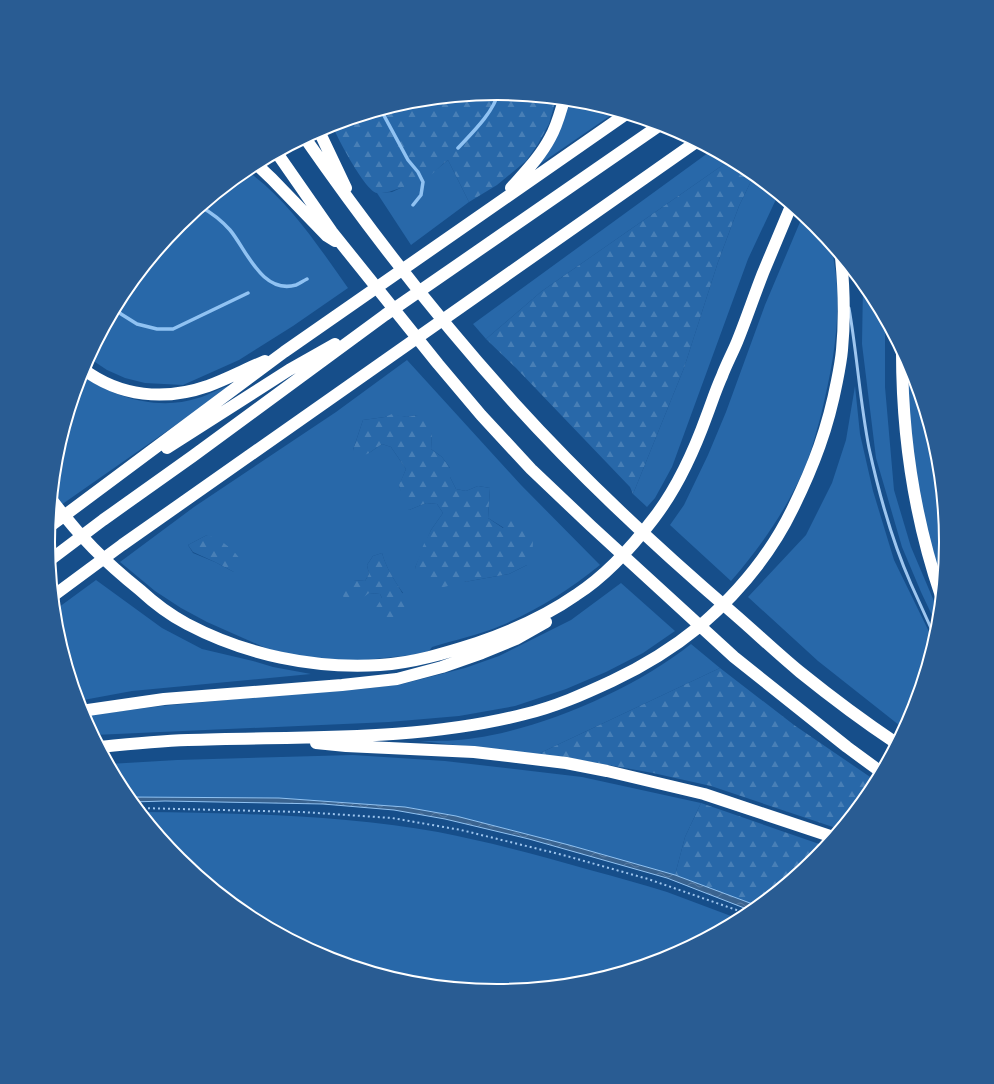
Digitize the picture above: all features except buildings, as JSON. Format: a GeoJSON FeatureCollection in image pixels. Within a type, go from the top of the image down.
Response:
{"type":"FeatureCollection","features":[{"type":"Feature","properties":{"kind":"highway"},"geometry":{"type":"LineString","coordinates":[[497,203],[535,162],[550,138],[563,105]]}},
{"type":"Feature","properties":{"kind":"highway"},"geometry":{"type":"LineString","coordinates":[[56,522],[284,352],[621,118]]}},
{"type":"Feature","properties":{"kind":"highway"},"geometry":{"type":"LineString","coordinates":[[55,556],[385,315],[653,129]]}},
{"type":"Feature","properties":{"kind":"highway"},"geometry":{"type":"LineString","coordinates":[[322,137],[358,214]]}},
{"type":"Feature","properties":{"kind":"highway"},"geometry":{"type":"LineString","coordinates":[[308,143],[358,214],[465,348],[514,403],[582,474],[687,574],[801,673],[892,740]]}},
{"type":"Feature","properties":{"kind":"highway"},"geometry":{"type":"LineString","coordinates":[[58,592],[128,540],[691,146]]}},
{"type":"Feature","properties":{"kind":"highway"},"geometry":{"type":"LineString","coordinates":[[280,157],[329,234]]}},
{"type":"Feature","properties":{"kind":"highway"},"geometry":{"type":"LineString","coordinates":[[261,168],[345,248],[438,364],[481,415],[531,469],[734,657],[877,769]]}},
{"type":"Feature","properties":{"kind":"highway"},"geometry":{"type":"LineString","coordinates":[[89,710],[164,699],[342,685],[397,679],[482,654],[516,639],[576,603],[601,583],[639,548],[654,529],[682,487],[699,452],[721,398],[738,341],[763,272],[790,211]]}},
{"type":"Feature","properties":{"kind":"highway"},"geometry":{"type":"LineString","coordinates":[[106,747],[186,740],[381,735],[490,722],[526,714],[565,702],[627,674],[657,658],[682,641],[712,615],[747,580],[788,519],[810,475],[821,444],[833,400],[842,352],[844,290],[842,266]]}},
{"type":"Feature","properties":{"kind":"highway"},"geometry":{"type":"LineString","coordinates":[[79,505],[289,370],[385,315]]}},
{"type":"Feature","properties":{"kind":"highway"},"geometry":{"type":"LineString","coordinates":[[57,506],[90,546],[107,563],[160,607],[185,623],[208,634],[260,653],[286,659],[315,663],[380,665],[410,661],[457,650],[497,636],[533,620],[576,595],[607,571],[633,545],[656,516],[674,489],[700,431],[721,377],[738,341]]}},
{"type":"Feature","properties":{"kind":"highway"},"geometry":{"type":"LineString","coordinates":[[89,373],[108,384],[130,392],[154,396],[181,393],[208,386],[284,352]]}},
{"type":"Feature","properties":{"kind":"highway"},"geometry":{"type":"LineString","coordinates":[[902,366],[908,461],[923,537],[937,582]]}},
{"type":"Feature","properties":{"kind":"highway"},"geometry":{"type":"LineString","coordinates":[[271,738],[346,746],[474,752],[566,763],[704,794],[827,835]]}},
{"type":"Feature","properties":{"kind":"lane"},"geometry":{"type":"LineString","coordinates":[[842,267],[847,296]]}},
{"type":"Feature","properties":{"kind":"lane"},"geometry":{"type":"LineString","coordinates":[[849,304],[862,406],[880,492],[892,532],[911,583],[931,627]]}},
{"type":"Feature","properties":{"kind":"path"},"geometry":{"type":"LineString","coordinates":[[144,808],[302,812],[400,819],[460,830],[563,854],[648,879],[741,911]]}},
{"type":"Feature","properties":{"kind":"green space"},"geometry":{"type":"Polygon","coordinates":[[[497,100],[555,104],[549,124],[538,144],[526,161],[497,185],[469,202],[448,160],[432,174],[421,180],[389,192],[377,193],[372,190],[359,174],[335,131],[355,123],[411,108],[468,101],[497,100]]]}},
{"type":"Feature","properties":{"kind":"green space"},"geometry":{"type":"Polygon","coordinates":[[[567,106],[611,115],[540,164],[550,147],[567,106]]]}},
{"type":"Feature","properties":{"kind":"green space"},"geometry":{"type":"Polygon","coordinates":[[[707,154],[725,163],[542,291],[486,339],[473,324],[707,154]]]}},
{"type":"Feature","properties":{"kind":"green space"},"geometry":{"type":"Polygon","coordinates":[[[448,160],[469,202],[411,245],[377,193],[392,192],[431,174],[448,160]]]}},
{"type":"Feature","properties":{"kind":"green space"},"geometry":{"type":"Polygon","coordinates":[[[725,163],[751,180],[739,206],[718,262],[684,368],[633,494],[630,487],[516,368],[486,339],[542,291],[725,163]]]}},
{"type":"Feature","properties":{"kind":"green space"},"geometry":{"type":"Polygon","coordinates":[[[251,174],[276,195],[302,224],[348,288],[293,326],[239,360],[183,385],[145,383],[125,378],[107,370],[94,362],[114,321],[129,296],[146,273],[184,229],[228,191],[251,174]]]}},
{"type":"Feature","properties":{"kind":"green space"},"geometry":{"type":"Polygon","coordinates":[[[751,180],[776,200],[748,259],[672,467],[655,498],[647,507],[633,494],[684,368],[718,262],[739,206],[751,180]]]}},
{"type":"Feature","properties":{"kind":"green space"},"geometry":{"type":"Polygon","coordinates":[[[801,221],[810,229],[833,256],[837,281],[837,319],[833,358],[821,415],[807,463],[793,492],[769,532],[731,581],[670,525],[684,505],[708,455],[726,412],[765,305],[801,221]]]}},
{"type":"Feature","properties":{"kind":"green space"},"geometry":{"type":"Polygon","coordinates":[[[863,293],[885,331],[885,387],[894,490],[911,547],[935,603],[933,617],[902,547],[876,458],[862,344],[863,293]]]}},
{"type":"Feature","properties":{"kind":"green space"},"geometry":{"type":"Polygon","coordinates":[[[407,360],[521,485],[600,565],[552,599],[526,614],[492,629],[432,647],[429,651],[412,655],[365,660],[337,660],[295,655],[268,649],[207,622],[181,608],[155,591],[120,562],[194,507],[336,412],[407,360]],[[392,415],[363,420],[353,450],[369,453],[382,444],[391,447],[406,469],[399,486],[409,510],[426,503],[437,504],[443,513],[431,530],[415,568],[464,582],[509,574],[527,565],[504,528],[488,518],[490,488],[478,486],[466,491],[456,489],[450,477],[450,468],[442,457],[431,449],[432,434],[417,415],[407,417],[392,415]],[[207,535],[188,545],[193,553],[234,572],[207,535]],[[382,553],[373,556],[367,565],[369,574],[365,581],[353,580],[369,593],[380,594],[382,598],[403,593],[393,579],[382,553]]]}},
{"type":"Feature","properties":{"kind":"green space"},"geometry":{"type":"Polygon","coordinates":[[[907,378],[916,400],[931,455],[938,513],[938,572],[920,504],[910,422],[907,378]]]}},
{"type":"Feature","properties":{"kind":"green space"},"geometry":{"type":"Polygon","coordinates":[[[87,379],[122,396],[137,400],[168,403],[183,402],[202,397],[224,387],[233,385],[57,508],[63,456],[78,400],[87,379]]]}},
{"type":"Feature","properties":{"kind":"green space"},"geometry":{"type":"Polygon","coordinates":[[[855,386],[860,434],[873,491],[894,560],[930,633],[916,684],[899,725],[818,661],[748,597],[806,535],[832,483],[846,440],[855,386]]]}},
{"type":"Feature","properties":{"kind":"green space"},"geometry":{"type":"Polygon","coordinates":[[[392,414],[407,417],[417,415],[428,417],[432,434],[431,449],[442,457],[450,468],[450,477],[456,489],[466,491],[478,486],[490,488],[488,518],[503,528],[511,520],[523,521],[530,533],[533,543],[532,553],[527,565],[509,574],[464,582],[432,590],[430,582],[415,568],[431,530],[443,513],[437,504],[426,503],[409,510],[404,505],[399,485],[406,469],[391,447],[382,444],[360,457],[353,450],[363,420],[385,417],[392,414]]]}},
{"type":"Feature","properties":{"kind":"green space"},"geometry":{"type":"Polygon","coordinates":[[[207,535],[226,545],[241,560],[240,566],[234,572],[193,552],[188,545],[207,535]]]}},
{"type":"Feature","properties":{"kind":"green space"},"geometry":{"type":"Polygon","coordinates":[[[382,553],[387,566],[407,602],[400,616],[395,619],[380,618],[375,609],[382,598],[380,594],[369,593],[360,600],[345,598],[339,593],[341,585],[353,580],[365,581],[369,574],[367,565],[373,556],[382,553]]]}},
{"type":"Feature","properties":{"kind":"green space"},"geometry":{"type":"Polygon","coordinates":[[[96,580],[162,628],[202,649],[273,667],[311,674],[132,691],[84,700],[70,656],[63,628],[60,606],[96,580]]]}},
{"type":"Feature","properties":{"kind":"green space"},"geometry":{"type":"Polygon","coordinates":[[[621,583],[675,631],[643,653],[606,672],[566,689],[515,706],[459,716],[389,722],[100,735],[91,715],[161,706],[363,689],[402,684],[465,668],[499,656],[571,620],[621,583]]]}},
{"type":"Feature","properties":{"kind":"green space"},"geometry":{"type":"Polygon","coordinates":[[[691,644],[720,668],[538,754],[420,741],[455,740],[502,733],[560,715],[589,704],[644,676],[691,644]]]}},
{"type":"Feature","properties":{"kind":"green space"},"geometry":{"type":"Polygon","coordinates":[[[720,668],[794,725],[871,778],[848,811],[834,827],[711,786],[653,773],[538,754],[720,668]]]}},
{"type":"Feature","properties":{"kind":"green space"},"geometry":{"type":"Polygon","coordinates":[[[353,755],[445,761],[582,777],[701,803],[685,837],[675,875],[569,845],[456,816],[405,807],[279,798],[136,797],[114,764],[177,760],[353,755]]]}},
{"type":"Feature","properties":{"kind":"green space"},"geometry":{"type":"Polygon","coordinates":[[[701,803],[819,844],[810,855],[752,904],[675,875],[685,837],[701,803]]]}},
{"type":"Feature","properties":{"kind":"green space"},"geometry":{"type":"Polygon","coordinates":[[[147,812],[253,814],[327,818],[401,826],[477,840],[639,883],[732,916],[692,938],[639,961],[583,976],[526,983],[497,984],[468,983],[411,976],[355,961],[328,950],[276,925],[251,910],[228,893],[184,855],[147,812]]]}},
{"type":"Feature","properties":{"kind":"water"},"geometry":{"type":"Polygon","coordinates":[[[136,797],[279,798],[405,807],[456,816],[569,845],[675,875],[752,904],[745,908],[667,878],[529,839],[445,819],[394,810],[323,804],[139,802],[136,797]]]}},
{"type":"Feature","properties":{"kind":"waterway"},"geometry":{"type":"LineString","coordinates":[[458,148],[487,115],[496,100]]}},
{"type":"Feature","properties":{"kind":"waterway"},"geometry":{"type":"LineString","coordinates":[[384,115],[408,160],[418,172],[423,182],[421,195],[413,205]]}},
{"type":"Feature","properties":{"kind":"waterway"},"geometry":{"type":"LineString","coordinates":[[206,210],[227,226],[264,277],[274,283],[284,286],[296,285],[307,279]]}},
{"type":"Feature","properties":{"kind":"waterway"},"geometry":{"type":"LineString","coordinates":[[119,312],[137,324],[157,329],[173,329],[248,293]]}}]}
